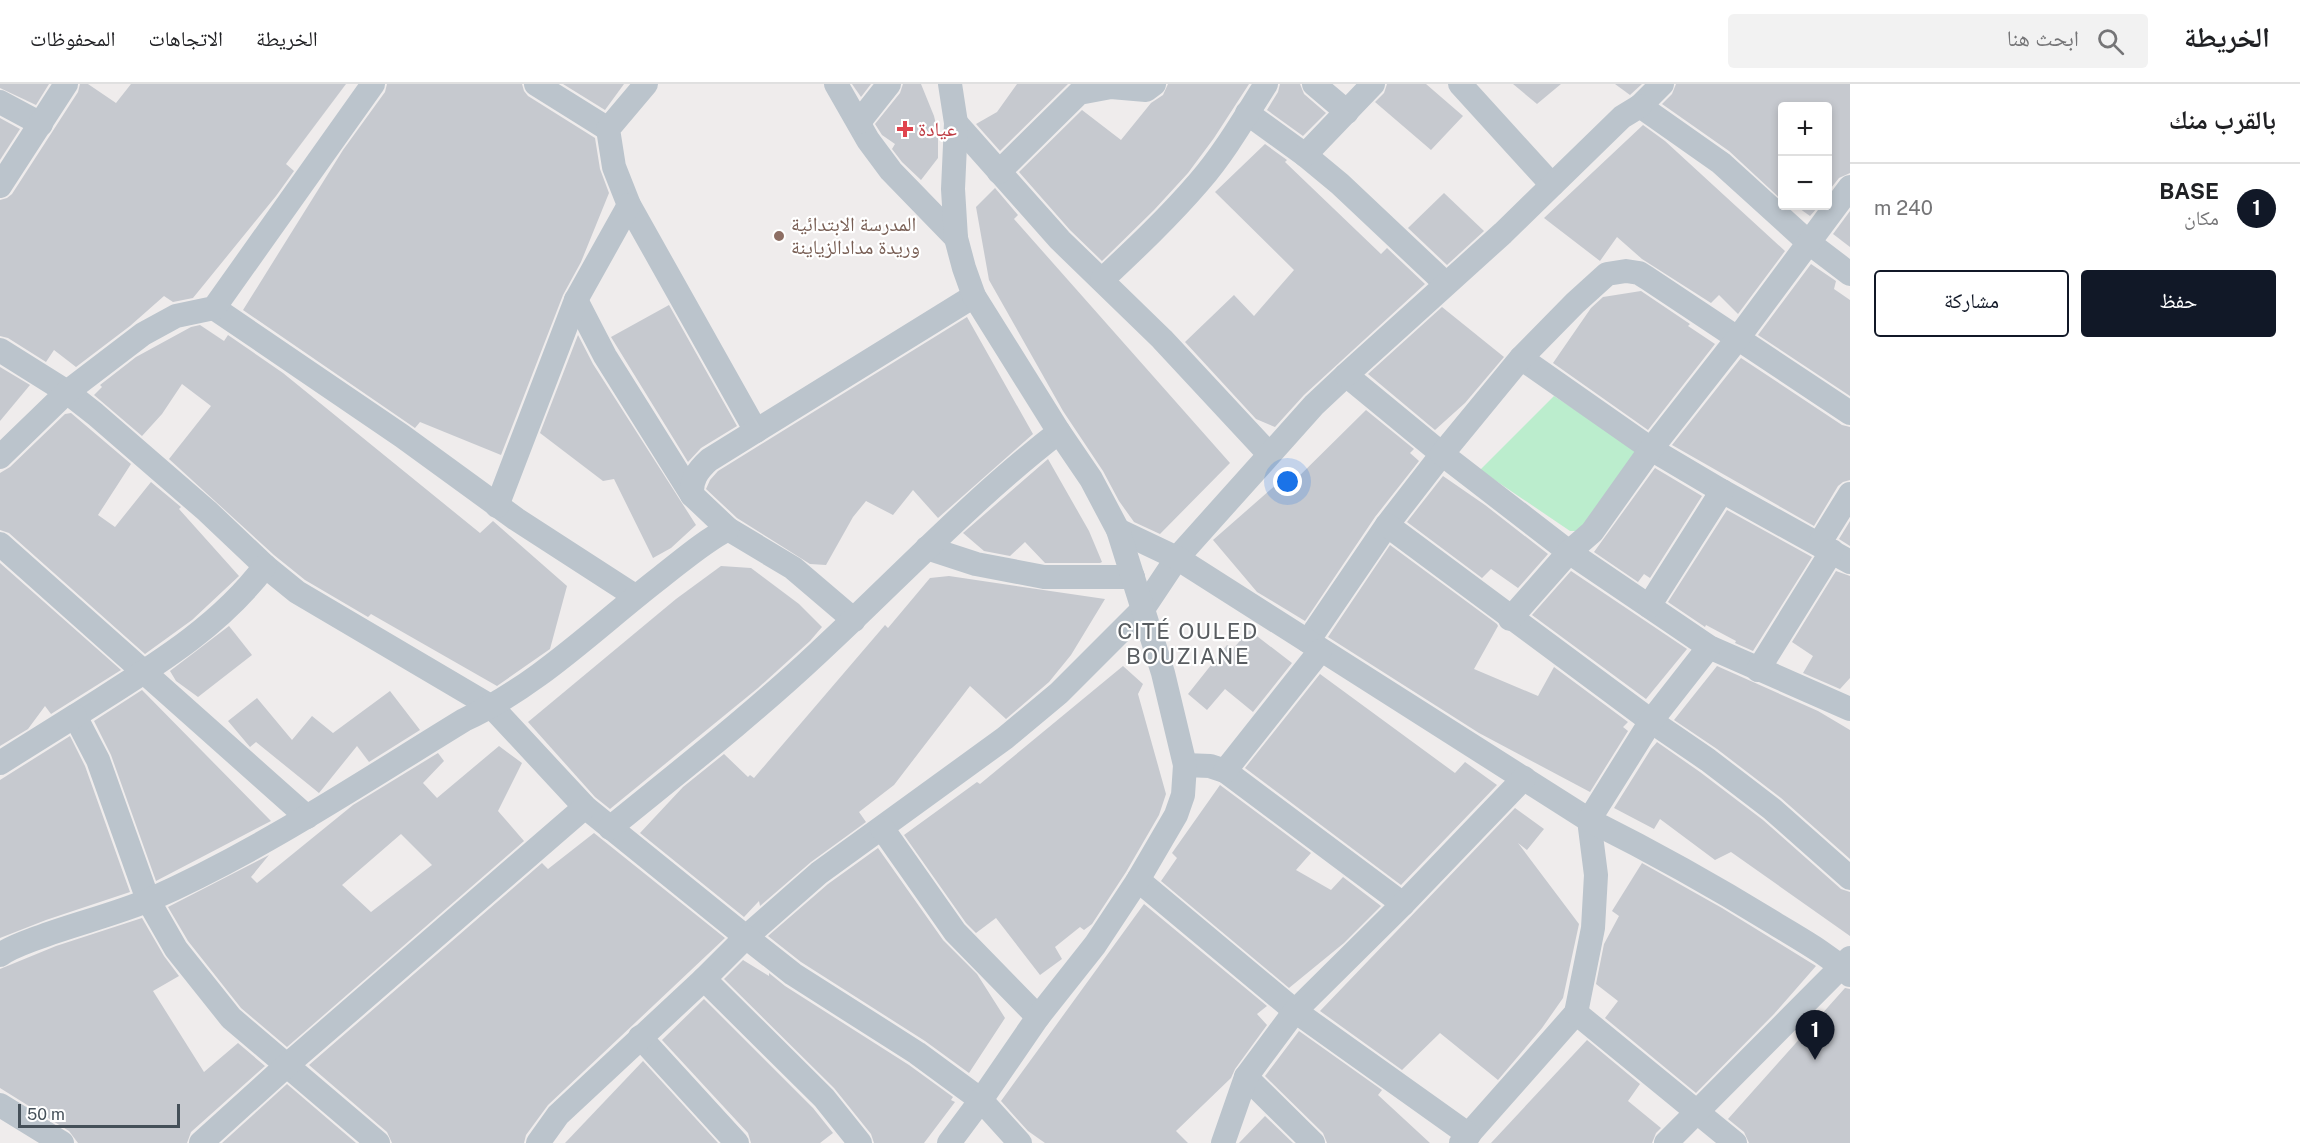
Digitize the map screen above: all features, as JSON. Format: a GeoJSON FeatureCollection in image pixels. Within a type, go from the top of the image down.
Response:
{"type":"FeatureCollection","features":[{"type":"Feature","properties":{"kind":"street"},"geometry":{"type":"LineString","coordinates":[[0,186],[66,84]]}},
{"type":"Feature","properties":{"kind":"street"},"geometry":{"type":"LineString","coordinates":[[0,457],[67,392],[143,334],[176,316],[214,308],[373,84]]}},
{"type":"Feature","properties":{"kind":"street"},"geometry":{"type":"LineString","coordinates":[[536,84],[608,129],[614,166],[629,205],[756,431]]}},
{"type":"Feature","properties":{"kind":"street"},"geometry":{"type":"LineString","coordinates":[[608,129],[646,84]]}},
{"type":"Feature","properties":{"kind":"street"},"geometry":{"type":"LineString","coordinates":[[836,84],[868,140],[891,171],[956,238]]}},
{"type":"Feature","properties":{"kind":"street"},"geometry":{"type":"LineString","coordinates":[[859,122],[889,84]]}},
{"type":"Feature","properties":{"kind":"street"},"geometry":{"type":"LineString","coordinates":[[949,1143],[1038,1017],[1095,945],[1138,880],[1176,815],[1183,795],[1185,765],[1163,673],[1118,530],[1091,479],[974,296],[956,238],[953,189],[956,123],[950,84]]}},
{"type":"Feature","properties":{"kind":"street"},"geometry":{"type":"LineString","coordinates":[[999,172],[1079,93],[1111,87],[1146,90],[1155,84]]}},
{"type":"Feature","properties":{"kind":"street"},"geometry":{"type":"LineString","coordinates":[[1102,280],[1199,182],[1239,128],[1266,84]]}},
{"type":"Feature","properties":{"kind":"street"},"geometry":{"type":"LineString","coordinates":[[1314,84],[1347,112]]}},
{"type":"Feature","properties":{"kind":"street"},"geometry":{"type":"LineString","coordinates":[[1305,155],[1373,84]]}},
{"type":"Feature","properties":{"kind":"street"},"geometry":{"type":"LineString","coordinates":[[1460,84],[1552,185]]}},
{"type":"Feature","properties":{"kind":"street"},"geometry":{"type":"LineString","coordinates":[[538,1143],[558,1115],[746,937],[819,873],[1005,738],[1059,693],[1143,609],[1177,558],[1314,405],[1445,283],[1503,233],[1622,117],[1640,106],[1662,84]]}},
{"type":"Feature","properties":{"kind":"street"},"geometry":{"type":"LineString","coordinates":[[0,102],[41,124]]}},
{"type":"Feature","properties":{"kind":"street"},"geometry":{"type":"LineString","coordinates":[[1640,106],[1721,163],[1808,242],[1850,274]]}},
{"type":"Feature","properties":{"kind":"street"},"geometry":{"type":"LineString","coordinates":[[1247,113],[1305,155],[1340,184],[1445,283]]}},
{"type":"Feature","properties":{"kind":"street"},"geometry":{"type":"LineString","coordinates":[[956,123],[1060,240],[1162,339],[1269,454]]}},
{"type":"Feature","properties":{"kind":"street"},"geometry":{"type":"LineString","coordinates":[[1510,618],[1569,552],[1592,532],[1651,449],[1738,338],[1850,187]]}},
{"type":"Feature","properties":{"kind":"street"},"geometry":{"type":"LineString","coordinates":[[497,506],[576,300],[629,205]]}},
{"type":"Feature","properties":{"kind":"street"},"geometry":{"type":"LineString","coordinates":[[1225,771],[1314,646],[1387,525],[1521,358],[1607,274],[1617,271],[1639,273],[1850,413]]}},
{"type":"Feature","properties":{"kind":"street"},"geometry":{"type":"LineString","coordinates":[[692,495],[691,485],[701,468],[709,460],[974,296]]}},
{"type":"Feature","properties":{"kind":"street"},"geometry":{"type":"LineString","coordinates":[[576,300],[605,357],[692,495],[728,529],[793,568],[854,620]]}},
{"type":"Feature","properties":{"kind":"street"},"geometry":{"type":"LineString","coordinates":[[214,308],[402,436],[497,506],[635,596]]}},
{"type":"Feature","properties":{"kind":"street"},"geometry":{"type":"LineString","coordinates":[[0,350],[67,392],[95,414],[182,488],[265,566],[297,592],[492,707],[585,807],[610,828],[793,974],[917,1053],[981,1100],[1020,1143]]}},
{"type":"Feature","properties":{"kind":"street"},"geometry":{"type":"LineString","coordinates":[[1521,358],[1651,449],[1834,552]]}},
{"type":"Feature","properties":{"kind":"street"},"geometry":{"type":"LineString","coordinates":[[1346,375],[1442,454],[1569,552],[1709,647],[1850,709]]}},
{"type":"Feature","properties":{"kind":"street"},"geometry":{"type":"LineString","coordinates":[[610,828],[786,682],[854,620],[927,548],[1027,457],[1059,432]]}},
{"type":"Feature","properties":{"kind":"street"},"geometry":{"type":"LineString","coordinates":[[1649,606],[1722,491]]}},
{"type":"Feature","properties":{"kind":"street"},"geometry":{"type":"LineString","coordinates":[[1758,670],[1834,552],[1850,494]]}},
{"type":"Feature","properties":{"kind":"street"},"geometry":{"type":"LineString","coordinates":[[1387,525],[1510,618],[1708,760],[1772,809],[1850,878]]}},
{"type":"Feature","properties":{"kind":"street"},"geometry":{"type":"LineString","coordinates":[[0,955],[9,949],[45,935],[148,900],[269,839],[307,817],[464,720],[492,707],[544,673],[635,596],[700,545],[728,529]]}},
{"type":"Feature","properties":{"kind":"street"},"geometry":{"type":"LineString","coordinates":[[1118,530],[1177,558],[1589,820],[1657,854],[1847,967],[1666,1143]]}},
{"type":"Feature","properties":{"kind":"street"},"geometry":{"type":"LineString","coordinates":[[0,544],[307,817]]}},
{"type":"Feature","properties":{"kind":"street"},"geometry":{"type":"LineString","coordinates":[[927,548],[976,564],[1044,577],[1134,577]]}},
{"type":"Feature","properties":{"kind":"street"},"geometry":{"type":"LineString","coordinates":[[0,763],[143,673],[230,608],[265,566]]}},
{"type":"Feature","properties":{"kind":"street"},"geometry":{"type":"LineString","coordinates":[[1138,880],[1295,1011],[1465,1139],[1576,1013],[1593,928],[1596,875],[1589,820],[1651,721],[1709,647]]}},
{"type":"Feature","properties":{"kind":"street"},"geometry":{"type":"LineString","coordinates":[[75,716],[98,760],[148,900],[176,949],[231,1018],[378,1143]]}},
{"type":"Feature","properties":{"kind":"street"},"geometry":{"type":"LineString","coordinates":[[1185,765],[1210,766],[1225,771],[1403,904]]}},
{"type":"Feature","properties":{"kind":"street"},"geometry":{"type":"LineString","coordinates":[[1223,1143],[1246,1077],[1295,1011],[1403,904],[1524,778]]}},
{"type":"Feature","properties":{"kind":"street"},"geometry":{"type":"LineString","coordinates":[[201,1143],[286,1066],[585,807]]}},
{"type":"Feature","properties":{"kind":"street"},"geometry":{"type":"LineString","coordinates":[[882,828],[955,932],[1038,1017]]}},
{"type":"Feature","properties":{"kind":"street"},"geometry":{"type":"LineString","coordinates":[[704,979],[824,1098],[860,1143]]}},
{"type":"Feature","properties":{"kind":"street"},"geometry":{"type":"LineString","coordinates":[[1576,1013],[1735,1143]]}},
{"type":"Feature","properties":{"kind":"street"},"geometry":{"type":"LineString","coordinates":[[640,1037],[737,1143]]}},
{"type":"Feature","properties":{"kind":"street"},"geometry":{"type":"LineString","coordinates":[[1246,1077],[1313,1143]]}},
{"type":"Feature","properties":{"kind":"street"},"geometry":{"type":"LineString","coordinates":[[0,1105],[62,1143]]}},
{"type":"Feature","properties":{"kind":"green space"},"geometry":{"type":"Polygon","coordinates":[[[1554,396],[1637,450],[1586,531],[1570,531],[1480,470],[1554,396]]]}},
{"type":"Feature","properties":{"kind":"building"},"geometry":{"type":"Polygon","coordinates":[[[0,84],[49,84],[36,105],[0,88],[0,84]]]}},
{"type":"Feature","properties":{"kind":"building"},"geometry":{"type":"Polygon","coordinates":[[[80,84],[88,84],[116,103],[131,84],[346,84],[286,164],[294,171],[193,298],[173,302],[164,296],[130,326],[76,367],[54,350],[46,362],[8,338],[0,336],[0,200],[12,194],[78,92],[80,84]]]}},
{"type":"Feature","properties":{"kind":"building"},"geometry":{"type":"Polygon","coordinates":[[[387,84],[522,84],[528,96],[595,138],[600,169],[609,193],[581,262],[563,295],[501,455],[420,422],[415,428],[243,310],[343,150],[385,92],[387,84]]]}},
{"type":"Feature","properties":{"kind":"building"},"geometry":{"type":"Polygon","coordinates":[[[563,84],[624,84],[605,110],[563,84]]]}},
{"type":"Feature","properties":{"kind":"building"},"geometry":{"type":"Polygon","coordinates":[[[852,84],[871,84],[861,97],[852,84]]]}},
{"type":"Feature","properties":{"kind":"building","name":"عيادة"},"geometry":{"type":"Polygon","coordinates":[[[903,84],[921,84],[938,133],[938,158],[921,180],[902,162],[892,149],[895,144],[882,135],[875,124],[900,93],[903,84]]]}},
{"type":"Feature","properties":{"kind":"building"},"geometry":{"type":"Polygon","coordinates":[[[1017,84],[1068,84],[1000,151],[976,124],[997,112],[1017,84]]]}},
{"type":"Feature","properties":{"kind":"building"},"geometry":{"type":"Polygon","coordinates":[[[1168,84],[1249,84],[1188,173],[1102,261],[1070,230],[1019,172],[1082,110],[1121,140],[1151,103],[1163,95],[1168,84]]]}},
{"type":"Feature","properties":{"kind":"building"},"geometry":{"type":"Polygon","coordinates":[[[1280,84],[1300,84],[1304,94],[1326,113],[1303,136],[1267,110],[1280,84]]]}},
{"type":"Feature","properties":{"kind":"building"},"geometry":{"type":"Polygon","coordinates":[[[1387,84],[1426,84],[1463,116],[1431,150],[1375,102],[1384,93],[1387,84]]]}},
{"type":"Feature","properties":{"kind":"building"},"geometry":{"type":"Polygon","coordinates":[[[1513,84],[1561,84],[1537,104],[1513,84]]]}},
{"type":"Feature","properties":{"kind":"building"},"geometry":{"type":"Polygon","coordinates":[[[1615,84],[1642,84],[1630,95],[1615,84]]]}},
{"type":"Feature","properties":{"kind":"building"},"geometry":{"type":"Polygon","coordinates":[[[1676,84],[1850,84],[1850,173],[1839,178],[1832,187],[1832,102],[1778,102],[1778,196],[1729,151],[1662,104],[1672,94],[1676,84]]]}},
{"type":"Feature","properties":{"kind":"building"},"geometry":{"type":"Polygon","coordinates":[[[0,118],[20,129],[0,160],[0,118]]]}},
{"type":"Feature","properties":{"kind":"building"},"geometry":{"type":"Polygon","coordinates":[[[1643,125],[1665,141],[1785,251],[1738,314],[1719,295],[1711,303],[1642,259],[1617,237],[1600,261],[1544,218],[1643,125]]]}},
{"type":"Feature","properties":{"kind":"building"},"geometry":{"type":"Polygon","coordinates":[[[1265,144],[1287,160],[1285,162],[1381,254],[1387,248],[1425,284],[1304,395],[1275,427],[1256,419],[1185,342],[1234,295],[1254,316],[1294,270],[1215,192],[1265,144]]]}},
{"type":"Feature","properties":{"kind":"building"},"geometry":{"type":"Polygon","coordinates":[[[995,188],[1018,215],[1014,219],[1230,463],[1160,534],[1134,522],[1119,501],[1103,471],[1063,411],[989,280],[976,207],[995,188]]]}},
{"type":"Feature","properties":{"kind":"building"},"geometry":{"type":"Polygon","coordinates":[[[1444,193],[1484,231],[1447,265],[1408,228],[1444,193]]]}},
{"type":"Feature","properties":{"kind":"building"},"geometry":{"type":"Polygon","coordinates":[[[1802,210],[1815,210],[1810,216],[1802,210]]]}},
{"type":"Feature","properties":{"kind":"building"},"geometry":{"type":"Polygon","coordinates":[[[1850,211],[1850,247],[1833,234],[1850,211]]]}},
{"type":"Feature","properties":{"kind":"building"},"geometry":{"type":"Polygon","coordinates":[[[1811,264],[1836,281],[1834,289],[1850,300],[1850,396],[1758,335],[1811,264]]]}},
{"type":"Feature","properties":{"kind":"building"},"geometry":{"type":"Polygon","coordinates":[[[1641,291],[1715,344],[1648,430],[1553,363],[1591,308],[1603,297],[1641,291]]]}},
{"type":"Feature","properties":{"kind":"building"},"geometry":{"type":"Polygon","coordinates":[[[669,305],[737,426],[701,448],[688,462],[611,337],[669,305]]]}},
{"type":"Feature","properties":{"kind":"building"},"geometry":{"type":"Polygon","coordinates":[[[1442,307],[1504,357],[1465,403],[1435,430],[1368,374],[1442,307]]]}},
{"type":"Feature","properties":{"kind":"building"},"geometry":{"type":"Polygon","coordinates":[[[967,317],[1033,434],[938,518],[913,490],[893,515],[866,501],[853,517],[826,565],[810,564],[737,518],[706,489],[718,471],[967,317]]]}},
{"type":"Feature","properties":{"kind":"building"},"geometry":{"type":"Polygon","coordinates":[[[200,325],[224,341],[228,335],[283,373],[480,533],[493,521],[567,586],[550,649],[497,686],[371,614],[368,617],[305,580],[274,555],[169,459],[211,406],[182,384],[162,414],[142,436],[94,395],[102,387],[100,385],[136,357],[191,327],[200,325]]]}},
{"type":"Feature","properties":{"kind":"building"},"geometry":{"type":"Polygon","coordinates":[[[578,335],[593,364],[696,525],[671,548],[653,558],[614,479],[603,481],[540,433],[578,335]]]}},
{"type":"Feature","properties":{"kind":"building"},"geometry":{"type":"Polygon","coordinates":[[[1741,358],[1842,425],[1850,427],[1850,480],[1838,486],[1814,526],[1672,445],[1741,358]]]}},
{"type":"Feature","properties":{"kind":"building"},"geometry":{"type":"Polygon","coordinates":[[[0,367],[30,385],[0,421],[0,367]]]}},
{"type":"Feature","properties":{"kind":"building"},"geometry":{"type":"Polygon","coordinates":[[[1366,410],[1414,449],[1410,453],[1419,461],[1375,517],[1305,621],[1257,592],[1213,540],[1278,483],[1285,490],[1366,410]]]}},
{"type":"Feature","properties":{"kind":"building"},"geometry":{"type":"Polygon","coordinates":[[[71,413],[131,464],[98,515],[115,527],[151,482],[181,507],[179,509],[239,576],[192,620],[145,654],[9,533],[0,530],[0,473],[10,467],[65,414],[71,413]]]}},
{"type":"Feature","properties":{"kind":"building"},"geometry":{"type":"Polygon","coordinates":[[[1048,459],[1089,531],[1102,562],[1045,563],[1025,542],[1010,556],[984,551],[963,533],[1048,459]]]}},
{"type":"Feature","properties":{"kind":"building"},"geometry":{"type":"Polygon","coordinates":[[[1655,468],[1702,496],[1650,578],[1644,574],[1638,582],[1594,552],[1655,468]]]}},
{"type":"Feature","properties":{"kind":"building"},"geometry":{"type":"Polygon","coordinates":[[[1443,476],[1548,554],[1518,588],[1491,569],[1482,578],[1407,522],[1443,476]]]}},
{"type":"Feature","properties":{"kind":"building"},"geometry":{"type":"Polygon","coordinates":[[[1727,510],[1812,557],[1753,651],[1706,625],[1705,627],[1668,602],[1727,510]]]}},
{"type":"Feature","properties":{"kind":"building"},"geometry":{"type":"Polygon","coordinates":[[[1850,521],[1850,546],[1839,539],[1850,521]]]}},
{"type":"Feature","properties":{"kind":"building"},"geometry":{"type":"Polygon","coordinates":[[[1390,545],[1497,624],[1498,626],[1474,669],[1538,696],[1554,667],[1628,722],[1623,727],[1628,731],[1590,792],[1479,733],[1328,637],[1390,545]]]}},
{"type":"Feature","properties":{"kind":"building"},"geometry":{"type":"Polygon","coordinates":[[[0,563],[121,670],[51,714],[45,706],[28,729],[0,746],[0,563]]]}},
{"type":"Feature","properties":{"kind":"building"},"geometry":{"type":"Polygon","coordinates":[[[721,566],[751,568],[799,604],[822,627],[810,641],[758,688],[610,809],[595,797],[528,722],[676,599],[721,566]]]}},
{"type":"Feature","properties":{"kind":"building"},"geometry":{"type":"Polygon","coordinates":[[[1571,571],[1687,649],[1646,699],[1532,615],[1571,571]]]}},
{"type":"Feature","properties":{"kind":"building"},"geometry":{"type":"Polygon","coordinates":[[[1836,571],[1850,576],[1850,678],[1840,689],[1803,673],[1813,656],[1792,642],[1836,571]]]}},
{"type":"Feature","properties":{"kind":"building"},"geometry":{"type":"Polygon","coordinates":[[[949,576],[1105,599],[1071,655],[1049,682],[1006,719],[970,686],[894,785],[859,812],[866,822],[811,862],[760,906],[759,901],[744,917],[640,833],[683,787],[724,754],[748,777],[750,775],[754,778],[885,625],[888,628],[930,578],[949,576]]]}},
{"type":"Feature","properties":{"kind":"building"},"geometry":{"type":"Polygon","coordinates":[[[229,626],[252,655],[198,697],[176,681],[170,671],[229,626]]]}},
{"type":"Feature","properties":{"kind":"building"},"geometry":{"type":"Polygon","coordinates":[[[1249,630],[1292,663],[1253,712],[1225,689],[1207,710],[1188,694],[1227,645],[1233,649],[1249,630]]]}},
{"type":"Feature","properties":{"kind":"building"},"geometry":{"type":"Polygon","coordinates":[[[1123,666],[1143,684],[1138,694],[1166,794],[1159,815],[1092,924],[1084,930],[1080,927],[1055,947],[1062,959],[1040,975],[996,918],[976,933],[966,923],[904,835],[977,782],[980,784],[1123,666]]]}},
{"type":"Feature","properties":{"kind":"building"},"geometry":{"type":"Polygon","coordinates":[[[1717,666],[1818,711],[1850,730],[1850,859],[1781,798],[1717,749],[1674,720],[1717,666]]]}},
{"type":"Feature","properties":{"kind":"building"},"geometry":{"type":"Polygon","coordinates":[[[1320,674],[1455,773],[1465,762],[1497,785],[1401,885],[1245,768],[1320,674]]]}},
{"type":"Feature","properties":{"kind":"building"},"geometry":{"type":"Polygon","coordinates":[[[142,690],[271,821],[156,881],[111,755],[94,721],[142,690]]]}},
{"type":"Feature","properties":{"kind":"building"},"geometry":{"type":"Polygon","coordinates":[[[390,691],[420,730],[369,762],[357,746],[319,793],[256,742],[250,747],[228,721],[257,698],[292,740],[312,716],[333,733],[390,691]]]}},
{"type":"Feature","properties":{"kind":"building"},"geometry":{"type":"Polygon","coordinates":[[[70,736],[85,766],[130,892],[0,938],[0,780],[70,736]]]}},
{"type":"Feature","properties":{"kind":"building"},"geometry":{"type":"Polygon","coordinates":[[[1657,742],[1763,820],[1841,889],[1850,892],[1850,936],[1731,852],[1715,860],[1660,819],[1654,829],[1614,808],[1657,742]]]}},
{"type":"Feature","properties":{"kind":"building"},"geometry":{"type":"Polygon","coordinates":[[[499,746],[522,763],[498,811],[524,841],[287,1047],[241,1008],[188,941],[168,907],[269,855],[251,877],[257,883],[353,805],[438,753],[444,761],[423,783],[437,798],[499,746]],[[401,834],[342,885],[371,912],[432,865],[401,834]]]}},
{"type":"Feature","properties":{"kind":"building"},"geometry":{"type":"Polygon","coordinates":[[[1220,785],[1311,853],[1296,870],[1331,890],[1343,877],[1381,906],[1344,943],[1289,988],[1161,881],[1177,858],[1172,853],[1220,785]]]}},
{"type":"Feature","properties":{"kind":"building"},"geometry":{"type":"Polygon","coordinates":[[[1515,808],[1544,829],[1527,850],[1518,843],[1579,924],[1563,998],[1542,1028],[1498,1080],[1440,1033],[1402,1070],[1320,1011],[1515,808]]]}},
{"type":"Feature","properties":{"kind":"building"},"geometry":{"type":"Polygon","coordinates":[[[594,833],[725,938],[548,1105],[526,1135],[524,1143],[392,1143],[387,1132],[309,1065],[542,863],[548,869],[594,833]]]}},
{"type":"Feature","properties":{"kind":"building"},"geometry":{"type":"Polygon","coordinates":[[[878,848],[943,940],[977,974],[1005,1018],[969,1073],[925,1041],[801,962],[768,936],[828,884],[878,848]]]}},
{"type":"Feature","properties":{"kind":"building"},"geometry":{"type":"Polygon","coordinates":[[[1642,863],[1722,908],[1816,966],[1774,1014],[1696,1093],[1605,1018],[1618,1001],[1596,984],[1604,944],[1619,916],[1612,911],[1642,863]]]}},
{"type":"Feature","properties":{"kind":"building"},"geometry":{"type":"Polygon","coordinates":[[[1144,904],[1267,1006],[1257,1014],[1267,1025],[1231,1078],[1176,1131],[1188,1143],[1045,1143],[1028,1131],[1001,1101],[1144,904]]]}},
{"type":"Feature","properties":{"kind":"building"},"geometry":{"type":"Polygon","coordinates":[[[142,918],[164,956],[179,976],[153,991],[204,1072],[238,1043],[265,1066],[191,1132],[187,1143],[78,1143],[69,1131],[0,1088],[0,969],[56,946],[142,918]]]}},
{"type":"Feature","properties":{"kind":"building"},"geometry":{"type":"Polygon","coordinates":[[[743,960],[769,976],[769,973],[785,986],[909,1065],[953,1097],[951,1100],[955,1102],[924,1143],[874,1143],[871,1134],[834,1088],[724,979],[743,960]]]}},
{"type":"Feature","properties":{"kind":"building"},"geometry":{"type":"Polygon","coordinates":[[[1845,988],[1850,989],[1850,1143],[1749,1143],[1744,1132],[1728,1119],[1845,988]]]}},
{"type":"Feature","properties":{"kind":"building"},"geometry":{"type":"Polygon","coordinates":[[[704,999],[813,1108],[833,1133],[820,1143],[751,1143],[748,1133],[662,1040],[704,999]]]}},
{"type":"Feature","properties":{"kind":"building"},"geometry":{"type":"Polygon","coordinates":[[[1299,1031],[1382,1090],[1378,1095],[1430,1143],[1327,1143],[1323,1133],[1265,1076],[1299,1031]]]}},
{"type":"Feature","properties":{"kind":"building"},"geometry":{"type":"Polygon","coordinates":[[[1587,1040],[1640,1084],[1628,1101],[1661,1128],[1652,1143],[1491,1143],[1587,1040]]]}},
{"type":"Feature","properties":{"kind":"building"},"geometry":{"type":"Polygon","coordinates":[[[643,1061],[718,1143],[565,1143],[643,1061]]]}},
{"type":"Feature","properties":{"kind":"building"},"geometry":{"type":"Polygon","coordinates":[[[287,1084],[356,1143],[222,1143],[287,1084]]]}},
{"type":"Feature","properties":{"kind":"building"},"geometry":{"type":"Polygon","coordinates":[[[1265,1116],[1293,1143],[1239,1143],[1265,1116]]]}},
{"type":"Feature","properties":{"kind":"place","name":"عيادة"},"geometry":{"type":"Point","coordinates":[905,129]}},
{"type":"Feature","properties":{"kind":"place","name":"المدرسة الابتدائية وريدة مدادالزياينة"},"geometry":{"type":"Point","coordinates":[779,236]}},
{"type":"Feature","properties":{"kind":"place","name":"BASE"},"geometry":{"type":"Point","coordinates":[1815,1060]}},
{"type":"Feature","properties":{"kind":"district","name":"CITÉ OULED BOUZIANE"},"geometry":{"type":"Point","coordinates":[1188,644]}}]}
